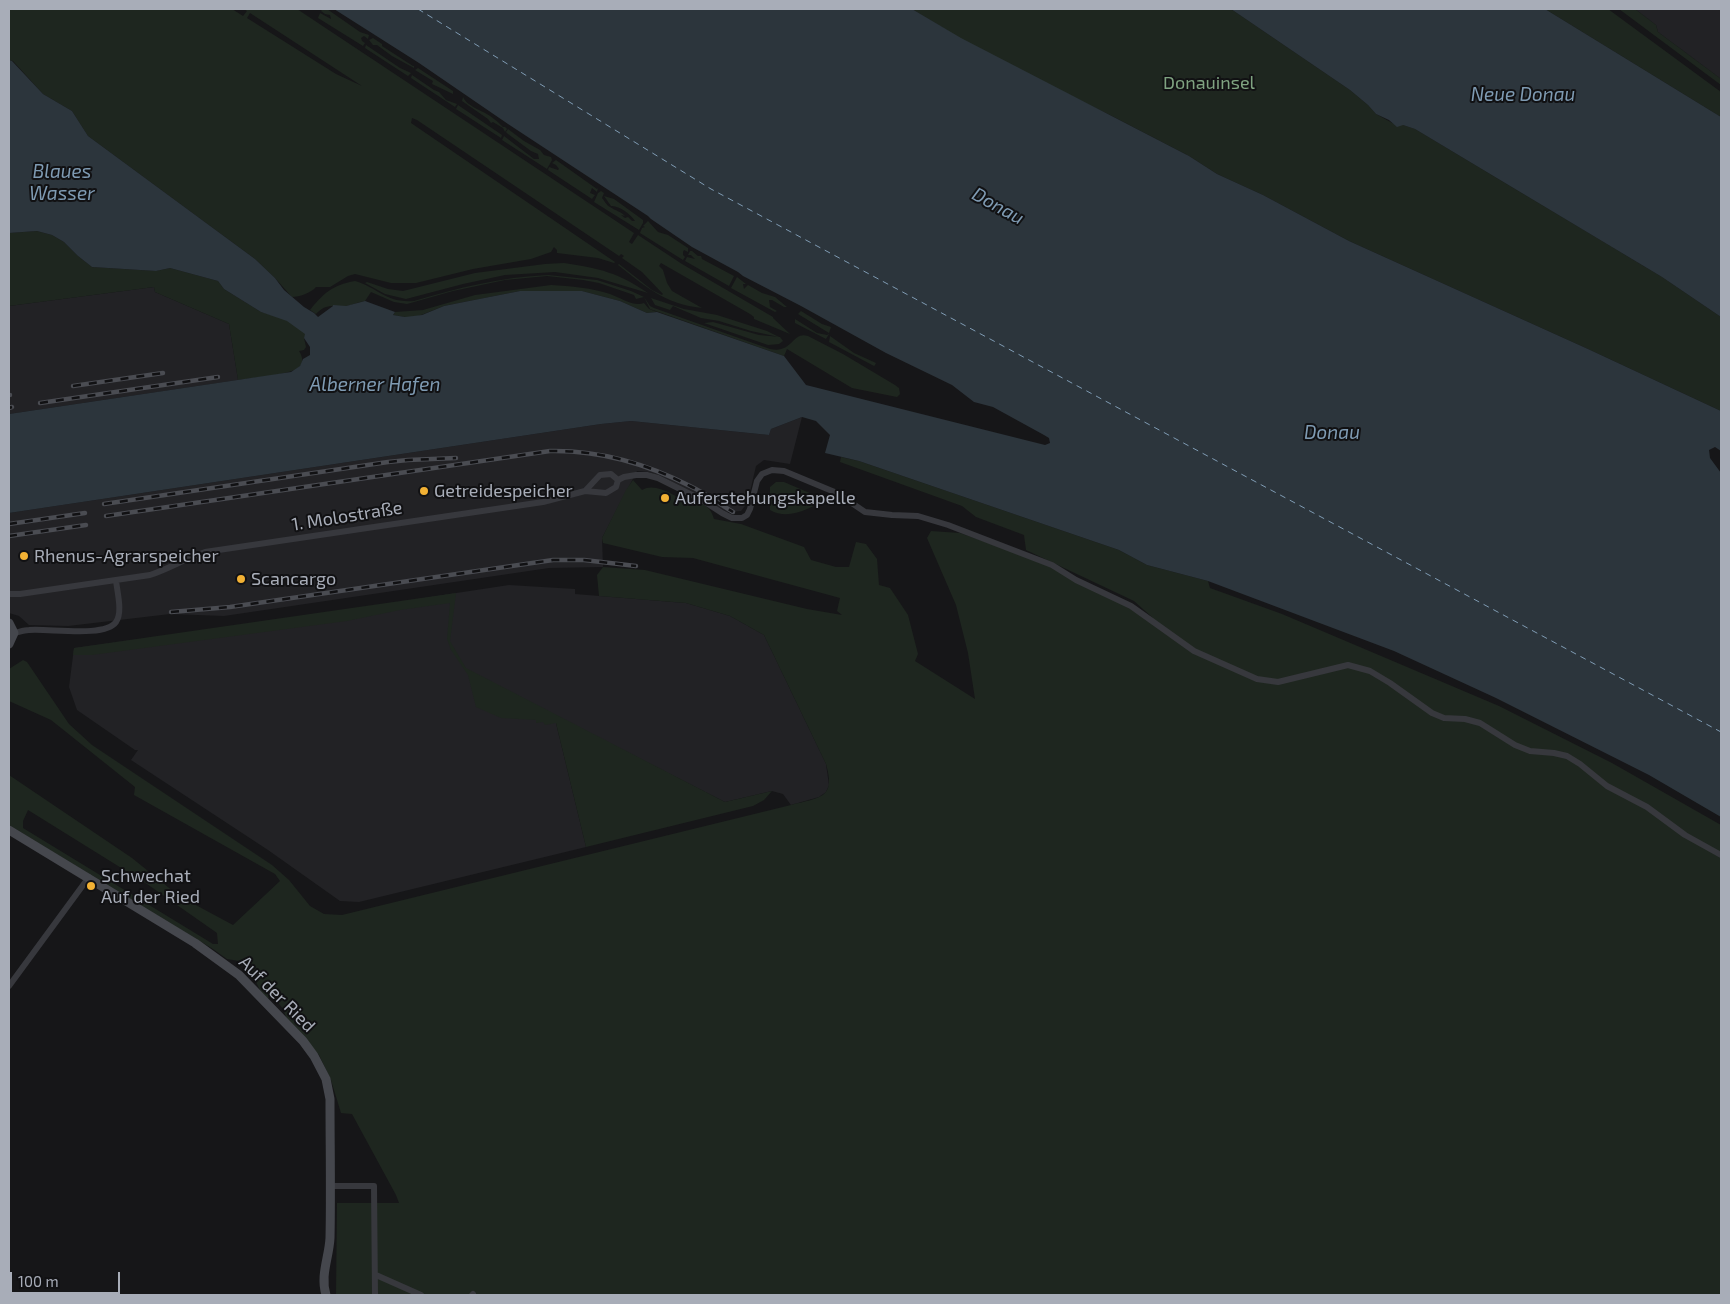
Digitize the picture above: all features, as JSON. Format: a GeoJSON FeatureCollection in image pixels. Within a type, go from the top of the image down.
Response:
{"type":"FeatureCollection","features":[{"type":"Feature","properties":{"kind":"main road"},"geometry":{"type":"LineString","coordinates":[[9,623],[14,633],[9,644]]}},
{"type":"Feature","properties":{"kind":"main road","name":"Auf der Ried"},"geometry":{"type":"LineString","coordinates":[[9,830],[195,943],[239,975],[308,1048],[326,1079],[330,1099],[330,1241],[323,1277],[326,1295]]}},
{"type":"Feature","properties":{"kind":"street"},"geometry":{"type":"LineString","coordinates":[[618,480],[636,475],[658,478],[702,500],[732,518],[742,518],[747,515],[750,509],[757,481],[762,474],[772,470],[784,471],[837,493],[865,512],[892,516],[918,516],[948,525],[1045,561],[1082,583],[1131,606],[1194,651],[1257,679],[1278,682],[1348,665],[1370,671],[1432,713],[1444,718],[1465,719],[1480,723],[1515,745],[1530,751],[1567,756],[1607,786],[1647,806],[1685,835],[1721,855]]}},
{"type":"Feature","properties":{"kind":"street","name":"1. Molostraße"},"geometry":{"type":"LineString","coordinates":[[9,594],[116,580],[161,571],[187,558],[205,552],[543,502],[585,491],[600,493],[611,491],[616,487],[618,480],[611,474],[600,475],[585,491]]}},
{"type":"Feature","properties":{"kind":"street"},"geometry":{"type":"LineString","coordinates":[[14,633],[29,630],[94,630],[112,625],[117,621],[119,613],[116,580]]}},
{"type":"Feature","properties":{"kind":"street"},"geometry":{"type":"LineString","coordinates":[[9,986],[89,877]]}},
{"type":"Feature","properties":{"kind":"street"},"geometry":{"type":"LineString","coordinates":[[330,1186],[374,1186],[375,1295]]}},
{"type":"Feature","properties":{"kind":"street"},"geometry":{"type":"LineString","coordinates":[[376,1275],[421,1295]]}},
{"type":"Feature","properties":{"kind":"shaded area"},"geometry":{"type":"Polygon","coordinates":[[[1635,9],[1721,9],[1721,79],[1658,32],[1656,25],[1635,9]]]}},
{"type":"Feature","properties":{"kind":"shaded area"},"geometry":{"type":"Polygon","coordinates":[[[154,287],[155,292],[229,324],[238,380],[9,414],[9,306],[154,287]]]}},
{"type":"Feature","properties":{"kind":"shaded area","name":"Alberner Hafen"},"geometry":{"type":"Polygon","coordinates":[[[802,417],[790,464],[764,460],[756,466],[749,496],[741,511],[727,512],[661,476],[637,471],[602,538],[603,567],[549,568],[224,616],[170,614],[68,626],[29,625],[19,616],[9,613],[9,513],[601,424],[631,421],[769,435],[771,429],[802,417]]]}},
{"type":"Feature","properties":{"kind":"shaded area"},"geometry":{"type":"Polygon","coordinates":[[[509,585],[575,589],[575,594],[686,603],[730,616],[764,635],[826,764],[829,785],[826,792],[819,797],[791,805],[783,794],[772,791],[725,802],[554,715],[586,847],[359,902],[340,901],[268,850],[131,760],[138,750],[135,750],[77,710],[69,687],[74,648],[272,621],[509,585]]]}},
{"type":"Feature","properties":{"kind":"green space"},"geometry":{"type":"Polygon","coordinates":[[[9,9],[232,9],[243,16],[247,11],[244,9],[297,9],[634,233],[629,242],[632,244],[638,235],[682,264],[773,317],[790,334],[754,319],[750,314],[661,263],[659,266],[663,270],[672,291],[702,308],[677,303],[657,293],[654,291],[663,294],[642,272],[622,258],[624,256],[621,254],[619,256],[412,118],[411,123],[615,262],[557,253],[554,247],[551,252],[531,259],[473,269],[416,283],[391,283],[355,274],[330,287],[316,287],[305,294],[292,297],[255,259],[88,136],[72,111],[43,94],[13,61],[9,60],[9,9]],[[250,13],[247,18],[336,74],[362,86],[250,13]]]}},
{"type":"Feature","properties":{"kind":"green space"},"geometry":{"type":"Polygon","coordinates":[[[327,9],[360,32],[369,35],[368,39],[364,36],[361,38],[365,43],[363,46],[318,18],[320,13],[331,19],[330,15],[321,11],[327,9]]]}},
{"type":"Feature","properties":{"kind":"green space","name":"Donauinsel"},"geometry":{"type":"Polygon","coordinates":[[[912,9],[1231,9],[1350,90],[1376,114],[1394,124],[1415,129],[1662,277],[1721,317],[1721,411],[1349,241],[1263,195],[1217,174],[1189,156],[1110,115],[954,38],[953,34],[912,9]]]}},
{"type":"Feature","properties":{"kind":"green space"},"geometry":{"type":"Polygon","coordinates":[[[1545,9],[1608,9],[1721,92],[1721,117],[1545,9]]]}},
{"type":"Feature","properties":{"kind":"green space"},"geometry":{"type":"Polygon","coordinates":[[[1619,9],[1635,9],[1656,25],[1658,32],[1721,79],[1721,85],[1619,9]]]}},
{"type":"Feature","properties":{"kind":"green space"},"geometry":{"type":"Polygon","coordinates":[[[373,38],[382,46],[414,66],[414,68],[377,45],[373,45],[369,40],[373,38]]]}},
{"type":"Feature","properties":{"kind":"green space"},"geometry":{"type":"Polygon","coordinates":[[[366,45],[400,68],[411,73],[408,76],[365,48],[366,45]]]}},
{"type":"Feature","properties":{"kind":"green space"},"geometry":{"type":"Polygon","coordinates":[[[418,68],[453,91],[453,94],[432,84],[433,81],[415,70],[418,68]]]}},
{"type":"Feature","properties":{"kind":"green space"},"geometry":{"type":"Polygon","coordinates":[[[412,75],[439,92],[446,100],[457,104],[455,107],[411,78],[412,75]]]}},
{"type":"Feature","properties":{"kind":"green space"},"geometry":{"type":"Polygon","coordinates":[[[463,97],[473,107],[491,116],[505,127],[507,129],[505,132],[503,128],[493,122],[491,123],[462,101],[463,97]]]}},
{"type":"Feature","properties":{"kind":"green space"},"geometry":{"type":"Polygon","coordinates":[[[458,105],[502,135],[501,138],[456,109],[458,105]]]}},
{"type":"Feature","properties":{"kind":"green space"},"geometry":{"type":"Polygon","coordinates":[[[508,129],[540,150],[544,155],[551,157],[552,160],[547,169],[502,140],[504,136],[534,159],[539,159],[538,154],[508,134],[506,132],[508,129]]]}},
{"type":"Feature","properties":{"kind":"green space"},"geometry":{"type":"Polygon","coordinates":[[[556,160],[598,188],[597,192],[592,188],[590,193],[595,195],[592,199],[548,170],[549,167],[559,169],[552,163],[556,160]]]}},
{"type":"Feature","properties":{"kind":"green space"},"geometry":{"type":"Polygon","coordinates":[[[601,191],[604,193],[602,198],[607,205],[623,214],[625,216],[621,215],[625,218],[628,217],[635,221],[624,210],[611,206],[604,196],[614,199],[643,220],[639,230],[594,202],[601,191]]]}},
{"type":"Feature","properties":{"kind":"green space"},"geometry":{"type":"Polygon","coordinates":[[[648,221],[658,232],[668,235],[688,248],[688,252],[684,250],[683,252],[685,257],[683,260],[640,233],[648,221]]]}},
{"type":"Feature","properties":{"kind":"green space"},"geometry":{"type":"Polygon","coordinates":[[[37,231],[52,235],[64,242],[92,267],[156,271],[170,268],[218,281],[224,289],[261,312],[283,318],[299,327],[306,334],[304,338],[306,347],[304,350],[299,351],[302,362],[298,368],[287,373],[238,380],[229,324],[155,292],[154,287],[9,306],[9,233],[37,231]]]}},
{"type":"Feature","properties":{"kind":"green space"},"geometry":{"type":"Polygon","coordinates":[[[690,251],[734,276],[729,286],[685,261],[687,257],[695,259],[688,255],[690,251]]]}},
{"type":"Feature","properties":{"kind":"green space"},"geometry":{"type":"Polygon","coordinates":[[[564,263],[608,272],[648,293],[598,278],[555,272],[505,275],[406,299],[385,294],[365,283],[403,291],[475,273],[564,263]]]}},
{"type":"Feature","properties":{"kind":"green space"},"geometry":{"type":"Polygon","coordinates":[[[618,265],[648,287],[638,280],[618,265]]]}},
{"type":"Feature","properties":{"kind":"green space"},"geometry":{"type":"Polygon","coordinates":[[[548,275],[597,280],[644,297],[636,299],[634,295],[599,283],[547,276],[505,280],[453,291],[407,304],[394,302],[371,292],[365,301],[346,306],[327,307],[316,314],[310,310],[329,291],[340,285],[355,281],[396,300],[414,301],[480,284],[513,278],[548,275]]]}},
{"type":"Feature","properties":{"kind":"green space"},"geometry":{"type":"Polygon","coordinates":[[[737,277],[746,284],[743,284],[744,289],[748,285],[762,293],[775,297],[787,307],[769,300],[770,307],[777,311],[775,312],[731,288],[737,277]]]}},
{"type":"Feature","properties":{"kind":"green space"},"geometry":{"type":"Polygon","coordinates":[[[551,285],[603,292],[632,303],[644,303],[649,309],[657,312],[647,313],[620,301],[582,291],[520,291],[444,306],[416,317],[393,315],[395,312],[423,310],[475,295],[551,285]]]}},
{"type":"Feature","properties":{"kind":"green space"},"geometry":{"type":"Polygon","coordinates":[[[644,297],[650,306],[654,308],[770,349],[778,350],[788,346],[803,335],[808,336],[895,385],[899,388],[900,394],[897,397],[852,388],[787,349],[784,356],[650,309],[644,297]]]}},
{"type":"Feature","properties":{"kind":"green space"},"geometry":{"type":"Polygon","coordinates":[[[651,298],[684,309],[717,315],[767,331],[779,337],[701,318],[673,306],[670,310],[655,305],[651,298]]]}},
{"type":"Feature","properties":{"kind":"green space"},"geometry":{"type":"Polygon","coordinates":[[[801,311],[822,324],[831,327],[829,333],[798,314],[801,311]]]}},
{"type":"Feature","properties":{"kind":"green space"},"geometry":{"type":"Polygon","coordinates":[[[795,319],[817,333],[829,334],[826,339],[795,323],[795,319]]]}},
{"type":"Feature","properties":{"kind":"green space"},"geometry":{"type":"Polygon","coordinates":[[[713,322],[759,335],[780,337],[783,341],[779,344],[768,345],[704,323],[713,322]]]}},
{"type":"Feature","properties":{"kind":"green space"},"geometry":{"type":"Polygon","coordinates":[[[830,336],[854,353],[876,363],[875,365],[829,342],[830,336]]]}},
{"type":"Feature","properties":{"kind":"green space"},"geometry":{"type":"Polygon","coordinates":[[[841,457],[859,461],[1119,550],[1147,565],[1208,581],[1210,588],[1282,614],[1499,706],[1612,763],[1721,825],[1721,1295],[336,1295],[337,1203],[399,1203],[352,1114],[341,1113],[331,1080],[319,1055],[286,1017],[283,1009],[274,997],[267,998],[260,990],[255,980],[256,978],[239,961],[227,959],[9,825],[9,775],[132,858],[179,896],[233,925],[280,881],[275,874],[134,795],[135,787],[51,720],[9,701],[9,669],[23,660],[27,662],[69,724],[92,745],[272,865],[289,880],[310,906],[324,914],[342,915],[810,800],[823,795],[827,790],[829,775],[826,764],[764,635],[730,616],[686,603],[599,596],[597,575],[603,567],[645,570],[807,609],[842,615],[837,611],[840,598],[693,558],[662,557],[603,543],[602,538],[633,480],[642,490],[648,488],[660,489],[691,505],[697,502],[710,510],[714,519],[741,524],[804,547],[811,560],[836,567],[849,567],[856,542],[866,544],[877,559],[879,585],[890,588],[908,615],[918,654],[915,661],[975,699],[968,653],[956,605],[927,538],[931,531],[960,533],[1045,563],[1153,618],[1134,601],[1026,550],[1024,535],[976,517],[962,506],[840,462],[841,457]],[[28,810],[23,821],[23,828],[213,944],[218,944],[217,933],[147,884],[28,810]]]}},
{"type":"Feature","properties":{"kind":"green space"},"geometry":{"type":"Polygon","coordinates":[[[776,482],[784,482],[826,500],[806,510],[792,514],[777,513],[770,510],[770,487],[776,482]]]}},
{"type":"Feature","properties":{"kind":"green space"},"geometry":{"type":"Polygon","coordinates":[[[456,593],[450,641],[466,668],[725,802],[772,791],[764,800],[753,806],[586,847],[556,723],[545,725],[543,722],[536,723],[536,720],[501,718],[476,707],[468,675],[451,650],[447,639],[450,603],[400,610],[347,621],[92,655],[73,655],[74,648],[456,593]]]}},
{"type":"Feature","properties":{"kind":"water","name":"Donau"},"geometry":{"type":"Polygon","coordinates":[[[334,9],[912,9],[961,38],[1189,156],[1217,174],[1263,195],[1349,241],[1721,411],[1721,451],[1715,447],[1709,450],[1710,458],[1721,473],[1721,817],[1649,775],[1496,698],[1394,651],[1208,581],[1147,565],[1119,550],[859,461],[825,453],[830,435],[816,421],[802,417],[771,429],[769,435],[631,421],[601,424],[9,513],[9,414],[291,372],[300,366],[303,359],[310,355],[310,347],[304,338],[305,334],[287,321],[261,312],[224,289],[218,281],[170,268],[156,271],[92,267],[64,242],[52,235],[37,231],[9,233],[9,60],[43,94],[72,111],[88,136],[255,259],[275,278],[284,290],[318,317],[333,305],[346,306],[365,301],[395,312],[393,315],[405,317],[422,315],[444,306],[520,291],[582,291],[620,301],[647,313],[657,312],[784,356],[806,385],[1045,445],[1050,443],[1049,438],[993,407],[974,402],[952,385],[886,353],[692,247],[419,63],[334,9]]]}},
{"type":"Feature","properties":{"kind":"water","name":"Neue Donau"},"geometry":{"type":"Polygon","coordinates":[[[1231,9],[1545,9],[1721,117],[1721,317],[1662,277],[1415,129],[1403,125],[1397,127],[1389,120],[1376,114],[1350,90],[1231,9]]]}},
{"type":"Feature","properties":{"kind":"ferry route"},"geometry":{"type":"LineString","coordinates":[[418,9],[711,189],[1721,732]]}},
{"type":"Feature","properties":{"kind":"railway"},"geometry":{"type":"LineString","coordinates":[[73,386],[163,373]]}},
{"type":"Feature","properties":{"kind":"railway"},"geometry":{"type":"LineString","coordinates":[[40,403],[218,377]]}},
{"type":"Feature","properties":{"kind":"railway"},"geometry":{"type":"LineString","coordinates":[[106,516],[550,451],[587,453],[639,465],[696,489],[733,512]]}},
{"type":"Feature","properties":{"kind":"railway"},"geometry":{"type":"LineString","coordinates":[[104,504],[388,462],[456,458]]}},
{"type":"Feature","properties":{"kind":"railway"},"geometry":{"type":"LineString","coordinates":[[9,524],[85,513]]}},
{"type":"Feature","properties":{"kind":"railway"},"geometry":{"type":"LineString","coordinates":[[9,536],[86,525]]}},
{"type":"Feature","properties":{"kind":"railway"},"geometry":{"type":"LineString","coordinates":[[171,612],[230,607],[553,560],[584,560],[636,566]]}},
{"type":"Feature","properties":{"kind":"place","name":"Getreidespeicher"},"geometry":{"type":"Point","coordinates":[424,491]}},
{"type":"Feature","properties":{"kind":"place","name":"Auferstehungskapelle"},"geometry":{"type":"Point","coordinates":[665,498]}},
{"type":"Feature","properties":{"kind":"place","name":"Rhenus-Agrarspeicher"},"geometry":{"type":"Point","coordinates":[24,556]}},
{"type":"Feature","properties":{"kind":"place","name":"Scancargo"},"geometry":{"type":"Point","coordinates":[241,579]}},
{"type":"Feature","properties":{"kind":"place","name":"Schwechat Auf der Ried"},"geometry":{"type":"Point","coordinates":[91,886]}},
{"type":"Feature","properties":{"kind":"water label","name":"Blaues Wasser"},"geometry":{"type":"Point","coordinates":[62,183]}}]}
